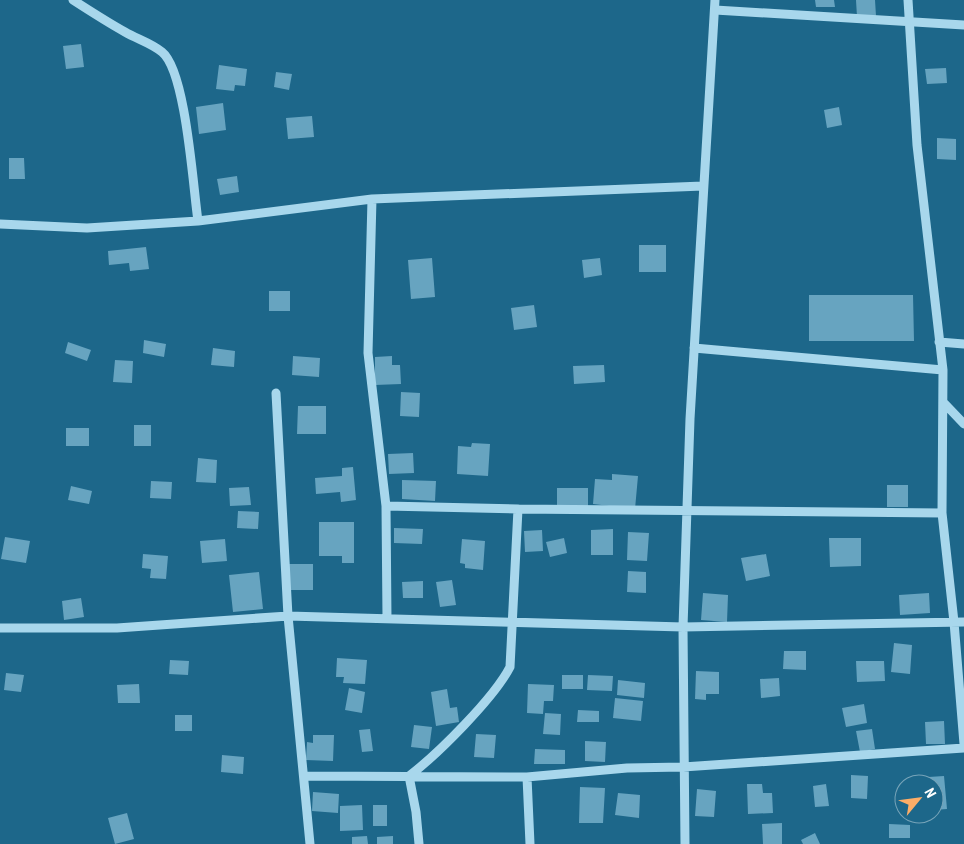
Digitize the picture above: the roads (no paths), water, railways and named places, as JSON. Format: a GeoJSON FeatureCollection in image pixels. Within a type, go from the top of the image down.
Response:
{"type":"FeatureCollection","features":[{"type":"Feature","properties":{"kind":"street"},"geometry":{"type":"LineString","coordinates":[[73,0],[127,33],[150,43],[163,53],[172,65],[180,87],[198,221]]}},
{"type":"Feature","properties":{"kind":"street"},"geometry":{"type":"LineString","coordinates":[[685,844],[683,627],[687,510],[694,348],[715,0]]}},
{"type":"Feature","properties":{"kind":"street"},"geometry":{"type":"LineString","coordinates":[[304,776],[527,777],[627,768],[683,767],[964,746],[959,622],[942,513],[943,370],[917,145],[908,0]]}},
{"type":"Feature","properties":{"kind":"street"},"geometry":{"type":"LineString","coordinates":[[715,10],[964,25]]}},
{"type":"Feature","properties":{"kind":"street"},"geometry":{"type":"LineString","coordinates":[[0,224],[87,228],[198,221],[372,199],[703,186]]}},
{"type":"Feature","properties":{"kind":"street"},"geometry":{"type":"LineString","coordinates":[[372,199],[368,353],[386,506],[387,618]]}},
{"type":"Feature","properties":{"kind":"street"},"geometry":{"type":"LineString","coordinates":[[939,342],[964,344]]}},
{"type":"Feature","properties":{"kind":"street"},"geometry":{"type":"LineString","coordinates":[[694,348],[943,370]]}},
{"type":"Feature","properties":{"kind":"street"},"geometry":{"type":"LineString","coordinates":[[276,392],[288,616],[310,844]]}},
{"type":"Feature","properties":{"kind":"street"},"geometry":{"type":"LineString","coordinates":[[944,403],[964,424]]}},
{"type":"Feature","properties":{"kind":"street"},"geometry":{"type":"LineString","coordinates":[[386,506],[942,513]]}},
{"type":"Feature","properties":{"kind":"street"},"geometry":{"type":"LineString","coordinates":[[409,776],[426,763],[503,680],[510,667],[518,509]]}},
{"type":"Feature","properties":{"kind":"street"},"geometry":{"type":"LineString","coordinates":[[0,628],[117,628],[288,616],[683,627],[959,622]]}},
{"type":"Feature","properties":{"kind":"street"},"geometry":{"type":"LineString","coordinates":[[409,776],[416,812],[418,844]]}},
{"type":"Feature","properties":{"kind":"street"},"geometry":{"type":"LineString","coordinates":[[527,777],[530,844]]}}]}
